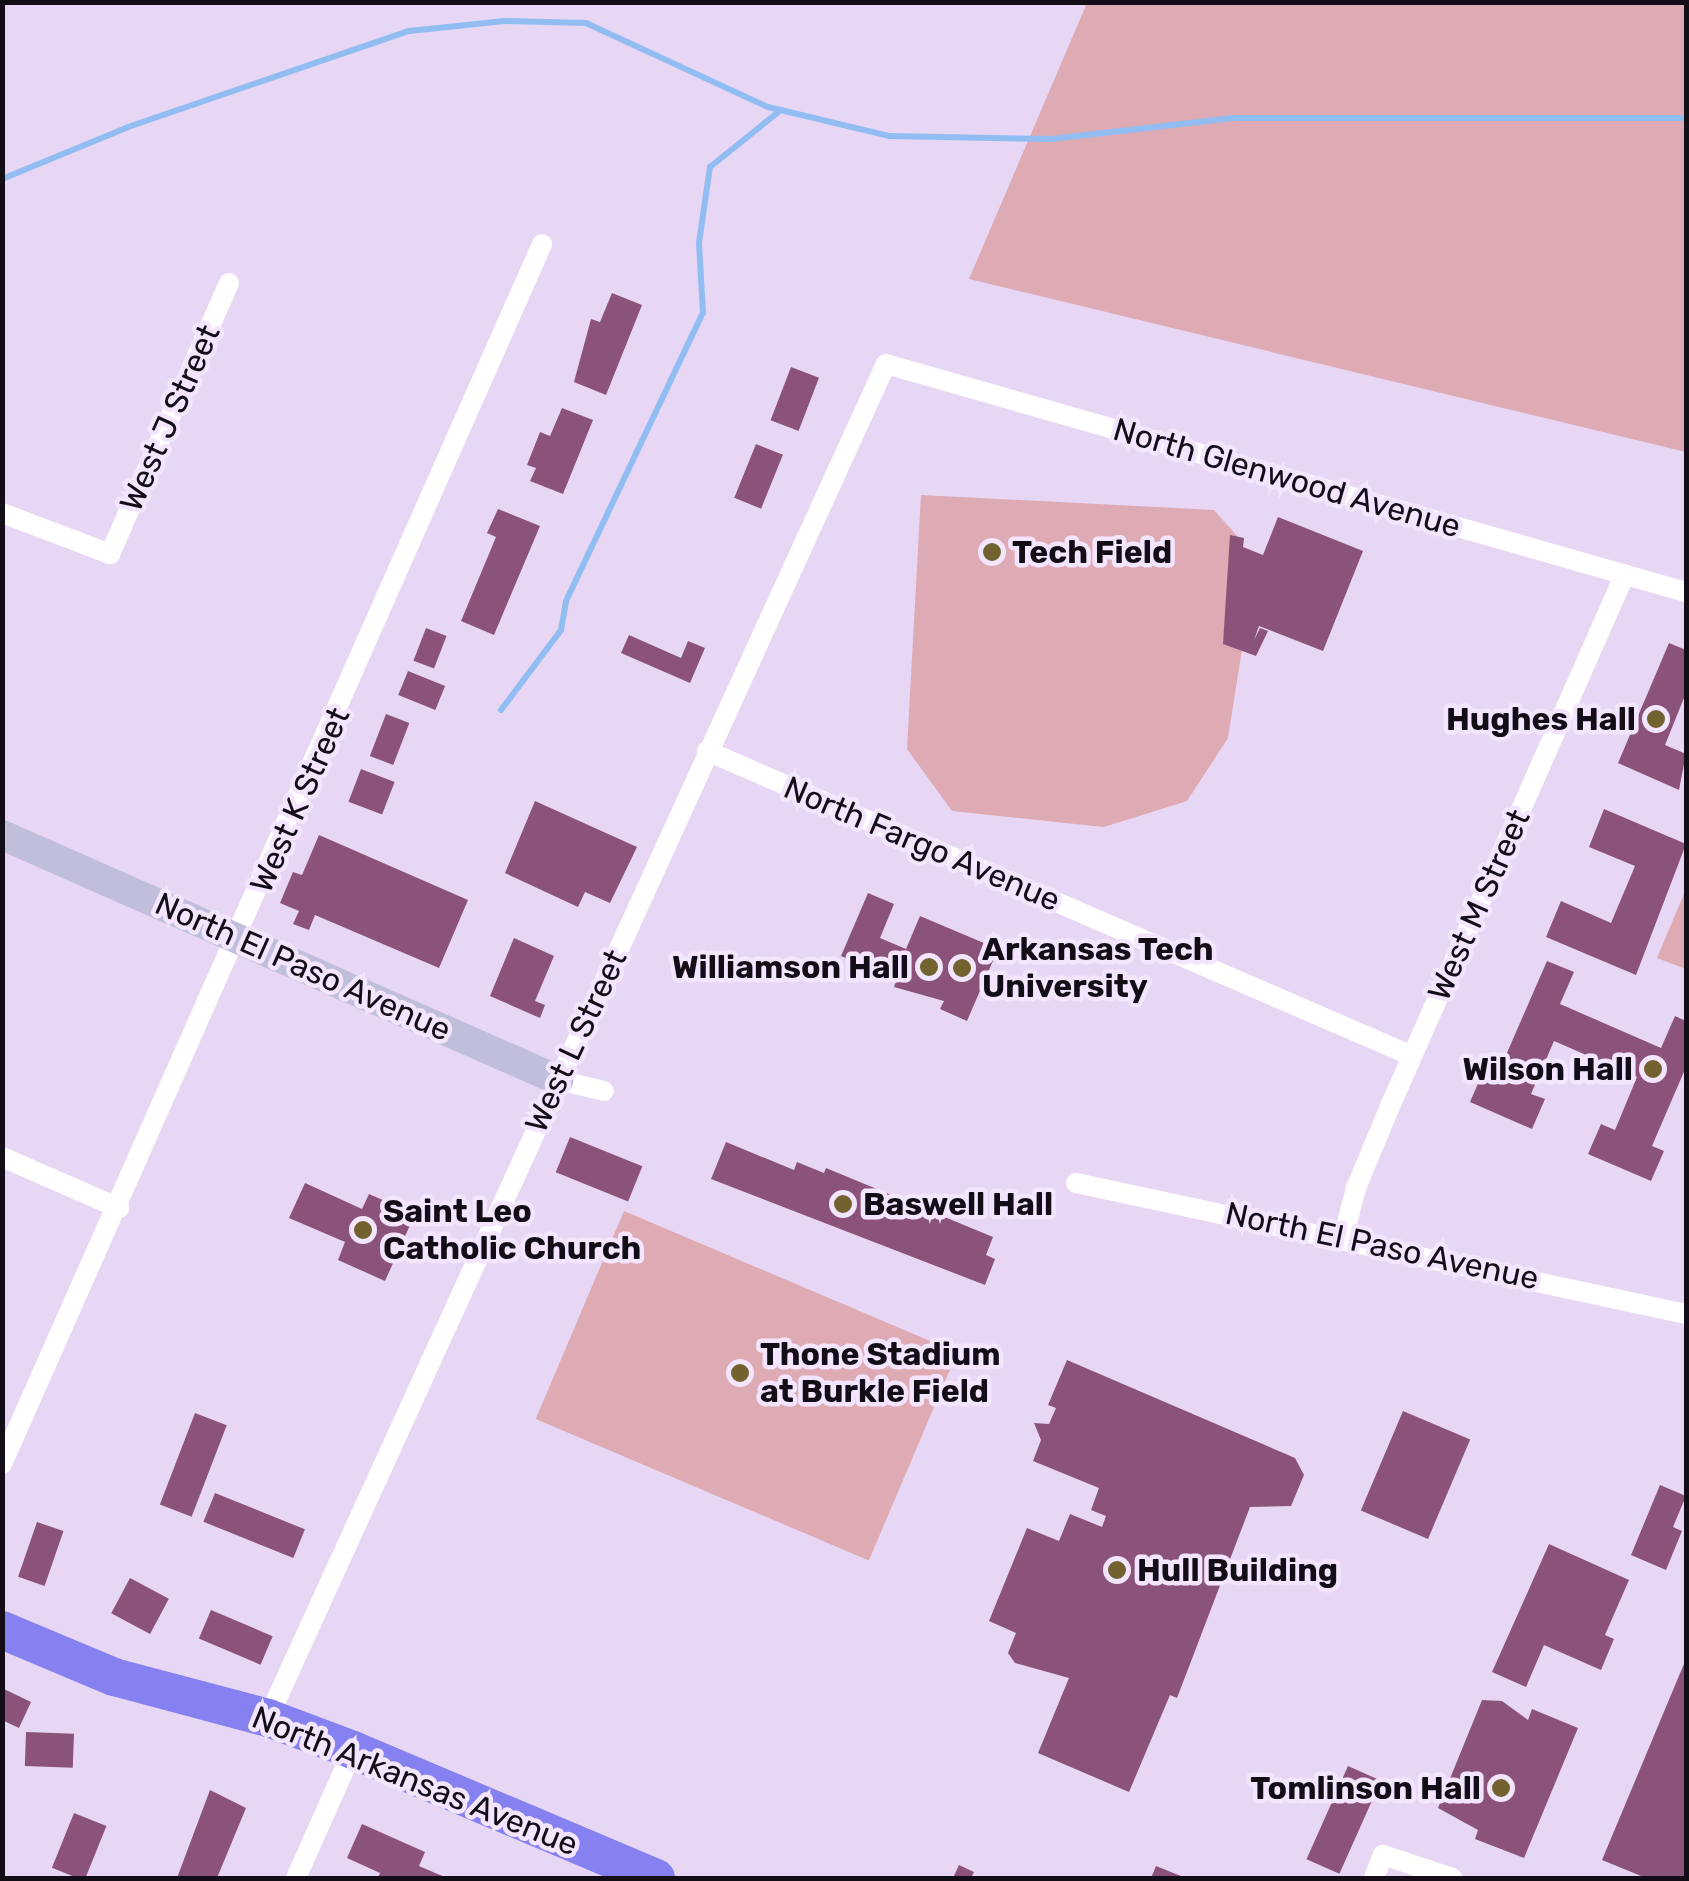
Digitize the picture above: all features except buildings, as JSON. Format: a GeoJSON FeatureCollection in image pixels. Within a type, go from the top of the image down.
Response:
{"type":"FeatureCollection","features":[{"type":"Feature","properties":{"kind":"highway","name":"North Arkansas Avenue"},"geometry":{"type":"LineString","coordinates":[[2,1630],[114,1677],[268,1718],[353,1750],[656,1878]]}},
{"type":"Feature","properties":{"kind":"street","name":"West K Street"},"geometry":{"type":"LineString","coordinates":[[2,1464],[240,938],[542,244]]}},
{"type":"Feature","properties":{"kind":"street","name":"West J Street"},"geometry":{"type":"LineString","coordinates":[[2,513],[110,554],[230,282]]}},
{"type":"Feature","properties":{"kind":"street","name":"North Glenwood Avenue"},"geometry":{"type":"LineString","coordinates":[[886,364],[1686,592]]}},
{"type":"Feature","properties":{"kind":"street","name":"West L Street"},"geometry":{"type":"LineString","coordinates":[[268,1718],[886,364]]}},
{"type":"Feature","properties":{"kind":"street","name":"West M Street"},"geometry":{"type":"LineString","coordinates":[[1343,1239],[1356,1188],[1625,574]]}},
{"type":"Feature","properties":{"kind":"street","name":"North Fargo Avenue"},"geometry":{"type":"LineString","coordinates":[[708,751],[1412,1056]]}},
{"type":"Feature","properties":{"kind":"street","name":"North El Paso Avenue"},"geometry":{"type":"LineString","coordinates":[[2,835],[558,1080],[604,1091]]}},
{"type":"Feature","properties":{"kind":"street"},"geometry":{"type":"LineString","coordinates":[[2,1157],[119,1208]]}},
{"type":"Feature","properties":{"kind":"street","name":"North El Paso Avenue"},"geometry":{"type":"LineString","coordinates":[[1076,1183],[1686,1314]]}},
{"type":"Feature","properties":{"kind":"street"},"geometry":{"type":"LineString","coordinates":[[296,1878],[353,1750]]}},
{"type":"Feature","properties":{"kind":"street"},"geometry":{"type":"LineString","coordinates":[[1374,1878],[1384,1855],[1452,1878]]}},
{"type":"Feature","properties":{"kind":"shaded area"},"geometry":{"type":"Polygon","coordinates":[[[1087,3],[1686,3],[1686,452],[969,279],[1087,3]]]}},
{"type":"Feature","properties":{"kind":"shaded area"},"geometry":{"type":"Polygon","coordinates":[[[921,495],[1214,510],[1238,537],[1245,630],[1228,738],[1187,801],[1104,827],[952,811],[907,749],[921,495]]]}},
{"type":"Feature","properties":{"kind":"shaded area"},"geometry":{"type":"Polygon","coordinates":[[[1686,889],[1686,969],[1657,958],[1686,889]]]}},
{"type":"Feature","properties":{"kind":"shaded area"},"geometry":{"type":"Polygon","coordinates":[[[624,1211],[957,1352],[869,1560],[536,1419],[624,1211]]]}},
{"type":"Feature","properties":{"kind":"waterway"},"geometry":{"type":"LineString","coordinates":[[2,179],[128,127],[409,31],[504,21],[586,23],[768,107],[889,136],[1051,139],[1233,118],[1686,118]]}},
{"type":"Feature","properties":{"kind":"waterway"},"geometry":{"type":"LineString","coordinates":[[501,710],[561,630],[566,601],[703,313],[699,243],[710,167],[781,110]]}},
{"type":"Feature","properties":{"kind":"place","name":"Tech Field"},"geometry":{"type":"Point","coordinates":[992,552]}},
{"type":"Feature","properties":{"kind":"place","name":"Hughes Hall"},"geometry":{"type":"Point","coordinates":[1656,719]}},
{"type":"Feature","properties":{"kind":"place","name":"Williamson Hall"},"geometry":{"type":"Point","coordinates":[929,967]}},
{"type":"Feature","properties":{"kind":"place","name":"Arkansas Tech University"},"geometry":{"type":"Point","coordinates":[962,968]}},
{"type":"Feature","properties":{"kind":"place","name":"Wilson Hall"},"geometry":{"type":"Point","coordinates":[1653,1069]}},
{"type":"Feature","properties":{"kind":"place","name":"Baswell Hall"},"geometry":{"type":"Point","coordinates":[843,1204]}},
{"type":"Feature","properties":{"kind":"place","name":"Saint Leo Catholic Church"},"geometry":{"type":"Point","coordinates":[363,1230]}},
{"type":"Feature","properties":{"kind":"place","name":"Thone Stadium at Burkle Field"},"geometry":{"type":"Point","coordinates":[740,1373]}},
{"type":"Feature","properties":{"kind":"place","name":"Hull Building"},"geometry":{"type":"Point","coordinates":[1117,1570]}},
{"type":"Feature","properties":{"kind":"place","name":"Tomlinson Hall"},"geometry":{"type":"Point","coordinates":[1501,1788]}}]}
